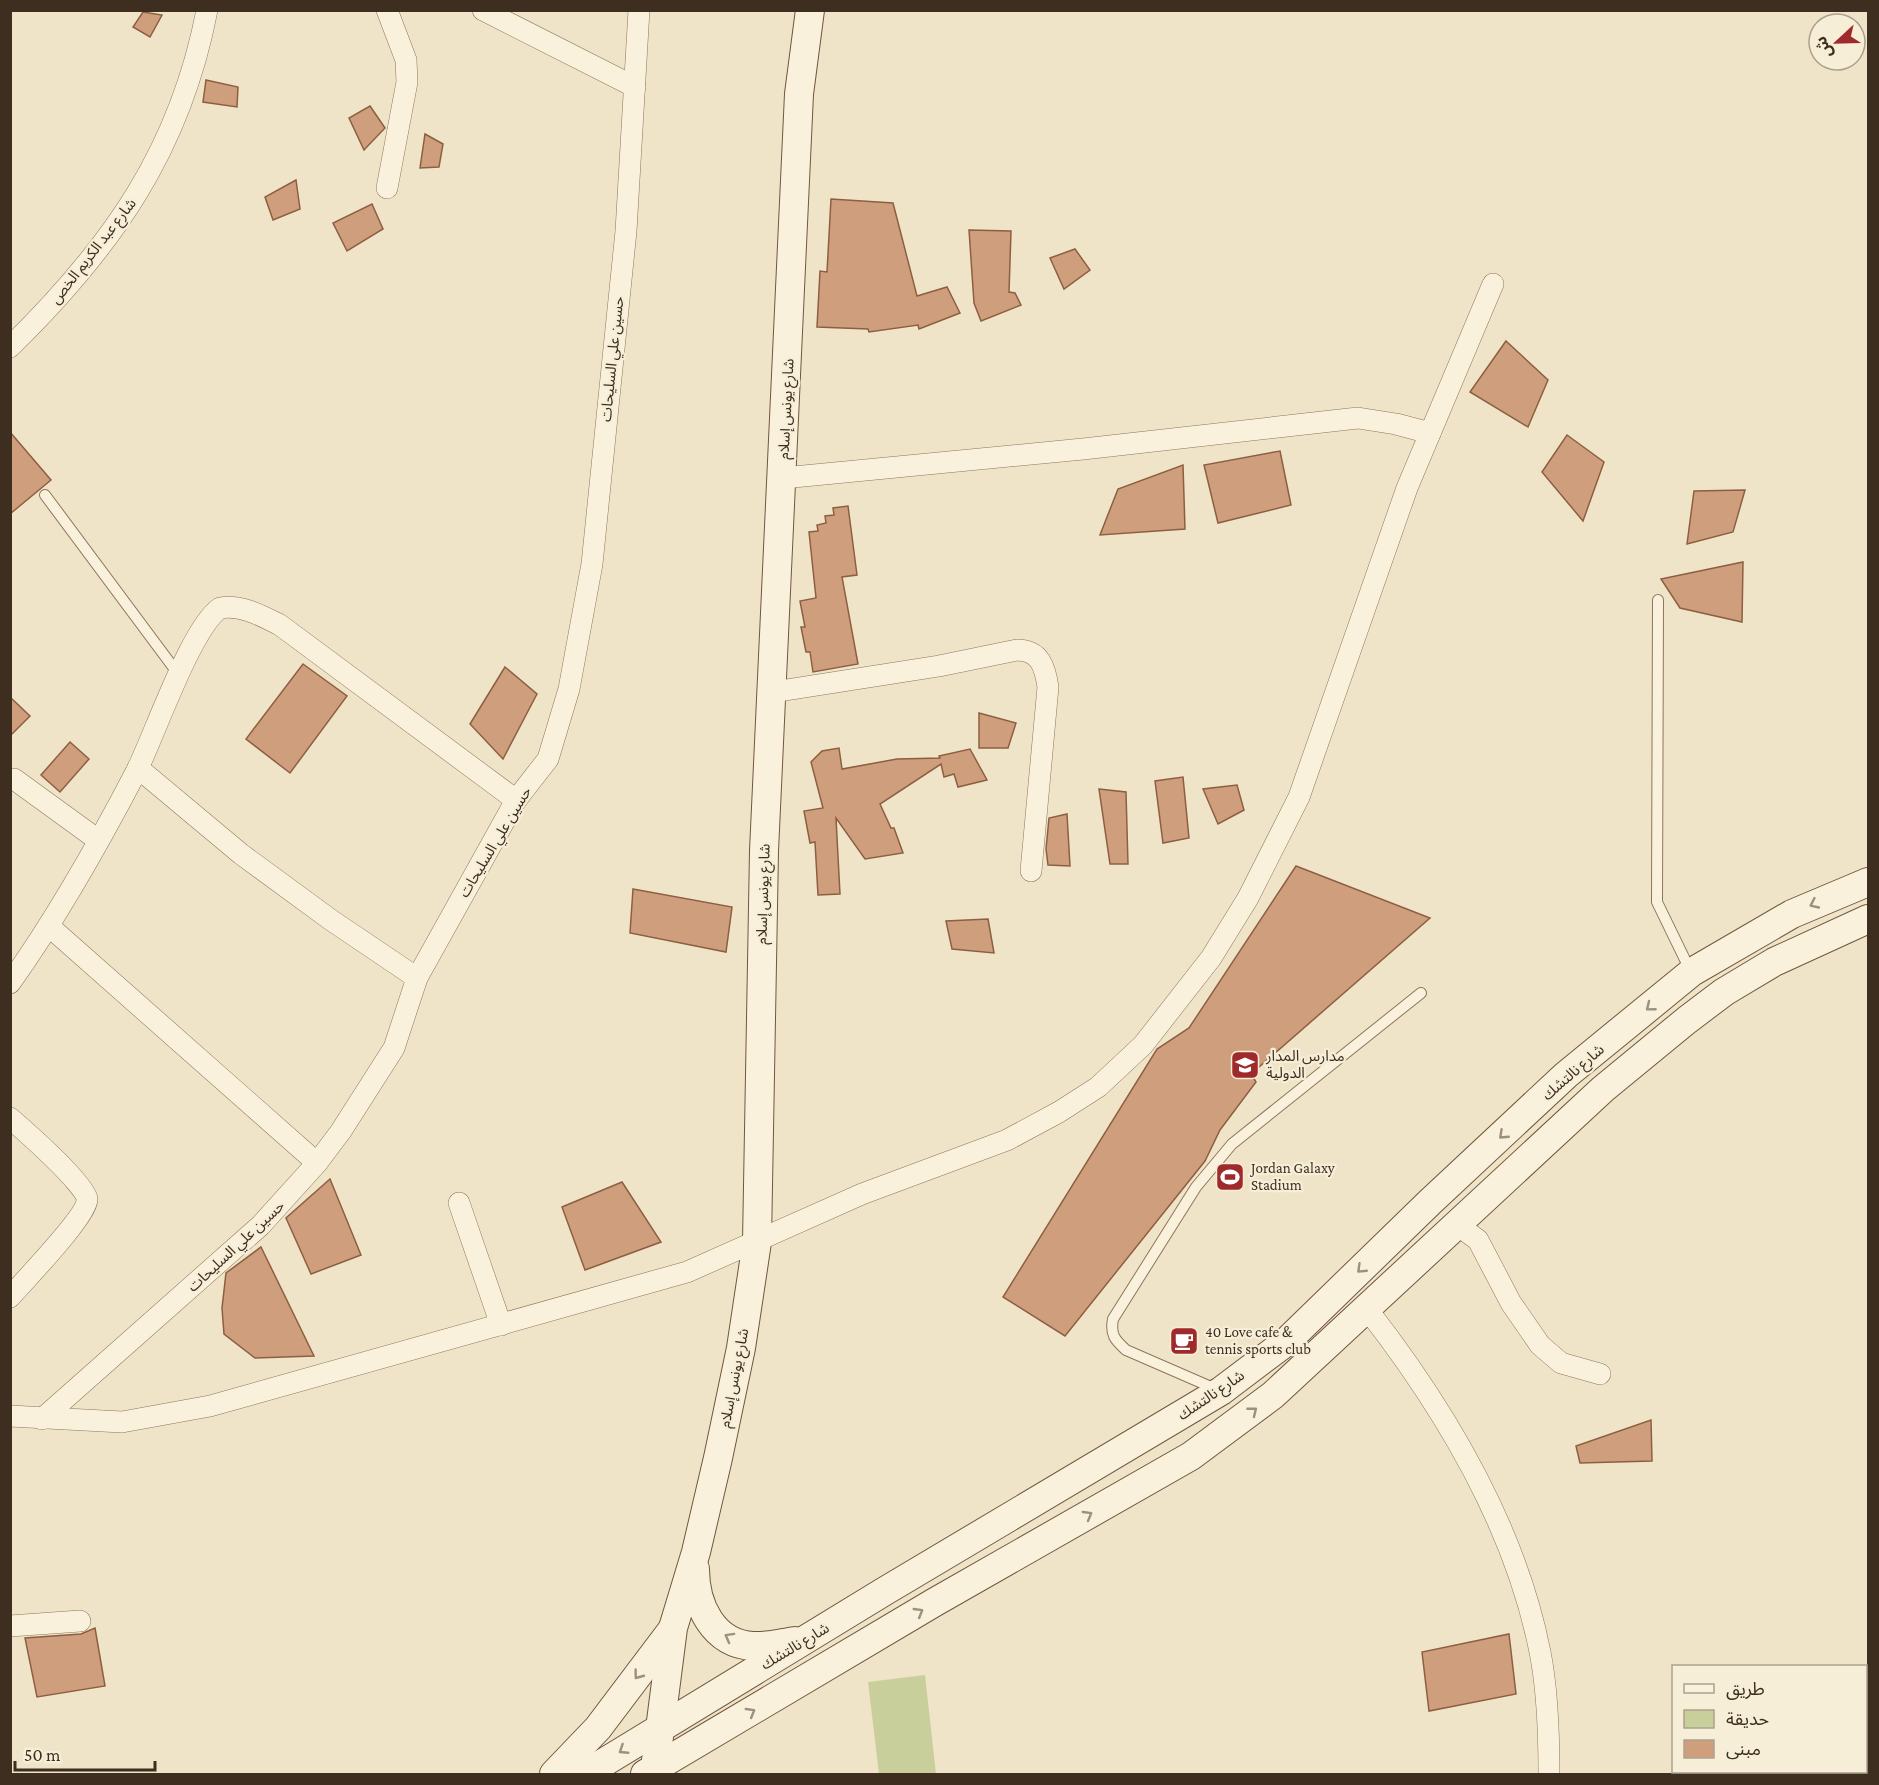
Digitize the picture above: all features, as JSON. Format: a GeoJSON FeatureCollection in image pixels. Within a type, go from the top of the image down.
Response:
{"type":"FeatureCollection","features":[{"type":"Feature","properties":{"kind":"main road","name":"شارع يونس إسلام"},"geometry":{"type":"LineString","coordinates":[[650,1772],[660,1726],[674,1628],[696,1552],[741,1348],[757,1242],[760,965],[799,93],[810,10]]}},
{"type":"Feature","properties":{"kind":"main road","name":"شارع نالتشك"},"geometry":{"type":"LineString","coordinates":[[585,1774],[660,1726],[1221,1391],[1287,1342],[1430,1202],[1566,1075],[1692,972],[1792,914],[1869,882]]}},
{"type":"Feature","properties":{"kind":"main road"},"geometry":{"type":"LineString","coordinates":[[650,1772],[935,1602],[1191,1456],[1273,1395],[1603,1089],[1724,992],[1774,962],[1869,919]]}},
{"type":"Feature","properties":{"kind":"main road"},"geometry":{"type":"LineString","coordinates":[[696,1552],[695,1585],[699,1604],[715,1629],[750,1646],[806,1639]]}},
{"type":"Feature","properties":{"kind":"main road"},"geometry":{"type":"LineString","coordinates":[[554,1774],[598,1728],[674,1628]]}},
{"type":"Feature","properties":{"kind":"street","name":"شارع عبد الكريم الخص"},"geometry":{"type":"LineString","coordinates":[[10,347],[99,248],[144,183],[186,94],[207,10]]}},
{"type":"Feature","properties":{"kind":"street"},"geometry":{"type":"LineString","coordinates":[[387,10],[406,60],[407,82],[387,188]]}},
{"type":"Feature","properties":{"kind":"street"},"geometry":{"type":"LineString","coordinates":[[483,10],[636,87]]}},
{"type":"Feature","properties":{"kind":"street","name":"حسين علي السليحات"},"geometry":{"type":"LineString","coordinates":[[42,1419],[253,1233],[284,1203],[317,1163],[347,1122],[394,1048],[417,978],[516,800],[548,759],[569,689],[586,610],[626,231],[639,10]]}},
{"type":"Feature","properties":{"kind":"street"},"geometry":{"type":"LineString","coordinates":[[10,1416],[122,1422],[210,1406],[687,1272],[862,1194],[1007,1140],[1059,1112],[1098,1087],[1150,1037],[1211,958],[1248,898],[1299,797],[1407,488],[1493,284]]}},
{"type":"Feature","properties":{"kind":"street"},"geometry":{"type":"LineString","coordinates":[[783,478],[1083,450],[1358,418],[1396,424],[1430,433]]}},
{"type":"Feature","properties":{"kind":"street"},"geometry":{"type":"LineString","coordinates":[[10,983],[50,927],[138,768],[203,627],[216,611],[226,607],[248,611],[295,635],[516,800]]}},
{"type":"Feature","properties":{"kind":"street"},"geometry":{"type":"LineString","coordinates":[[773,692],[939,666],[1017,650],[1026,650],[1036,655],[1043,664],[1048,687],[1031,871]]}},
{"type":"Feature","properties":{"kind":"street"},"geometry":{"type":"LineString","coordinates":[[138,768],[241,854],[417,978]]}},
{"type":"Feature","properties":{"kind":"street"},"geometry":{"type":"LineString","coordinates":[[14,779],[98,840]]}},
{"type":"Feature","properties":{"kind":"street"},"geometry":{"type":"LineString","coordinates":[[50,927],[317,1163]]}},
{"type":"Feature","properties":{"kind":"street"},"geometry":{"type":"LineString","coordinates":[[10,1118],[75,1180],[87,1196],[87,1202],[76,1221],[10,1297]]}},
{"type":"Feature","properties":{"kind":"street"},"geometry":{"type":"LineString","coordinates":[[459,1203],[501,1325]]}},
{"type":"Feature","properties":{"kind":"street"},"geometry":{"type":"LineString","coordinates":[[1456,1224],[1478,1240],[1511,1303],[1540,1345],[1561,1363],[1575,1369],[1600,1374]]}},
{"type":"Feature","properties":{"kind":"street"},"geometry":{"type":"LineString","coordinates":[[1367,1309],[1411,1366],[1489,1500],[1512,1552],[1529,1602],[1541,1654],[1549,1733],[1549,1774]]}},
{"type":"Feature","properties":{"kind":"street"},"geometry":{"type":"LineString","coordinates":[[10,1626],[80,1621]]}},
{"type":"Feature","properties":{"kind":"lane"},"geometry":{"type":"LineString","coordinates":[[45,495],[179,675]]}},
{"type":"Feature","properties":{"kind":"lane"},"geometry":{"type":"LineString","coordinates":[[1658,600],[1657,902],[1692,972]]}},
{"type":"Feature","properties":{"kind":"lane"},"geometry":{"type":"LineString","coordinates":[[1221,1391],[1126,1350],[1115,1340],[1111,1331],[1113,1320],[1196,1187],[1232,1144],[1421,993]]}},
{"type":"Feature","properties":{"kind":"green space"},"geometry":{"type":"Polygon","coordinates":[[[925,1675],[936,1774],[879,1774],[868,1682],[925,1675]]]}},
{"type":"Feature","properties":{"kind":"building"},"geometry":{"type":"Polygon","coordinates":[[[143,12],[162,15],[150,37],[133,27],[143,12]]]}},
{"type":"Feature","properties":{"kind":"building"},"geometry":{"type":"Polygon","coordinates":[[[206,80],[238,87],[237,107],[203,102],[206,80]]]}},
{"type":"Feature","properties":{"kind":"building"},"geometry":{"type":"Polygon","coordinates":[[[370,106],[385,128],[364,150],[349,118],[370,106]]]}},
{"type":"Feature","properties":{"kind":"building"},"geometry":{"type":"Polygon","coordinates":[[[425,134],[443,144],[439,167],[420,168],[425,134]]]}},
{"type":"Feature","properties":{"kind":"building"},"geometry":{"type":"Polygon","coordinates":[[[296,180],[300,209],[273,220],[265,197],[296,180]]]}},
{"type":"Feature","properties":{"kind":"building"},"geometry":{"type":"Polygon","coordinates":[[[831,199],[893,203],[917,296],[947,287],[960,313],[919,329],[918,325],[869,332],[868,329],[817,327],[820,271],[827,272],[831,199]]]}},
{"type":"Feature","properties":{"kind":"building"},"geometry":{"type":"Polygon","coordinates":[[[372,204],[383,229],[347,251],[333,223],[372,204]]]}},
{"type":"Feature","properties":{"kind":"building"},"geometry":{"type":"Polygon","coordinates":[[[969,230],[1011,231],[1009,292],[1015,293],[1021,305],[981,321],[974,303],[969,230]]]}},
{"type":"Feature","properties":{"kind":"building"},"geometry":{"type":"Polygon","coordinates":[[[1075,249],[1090,270],[1064,289],[1050,258],[1075,249]]]}},
{"type":"Feature","properties":{"kind":"building"},"geometry":{"type":"Polygon","coordinates":[[[1506,341],[1548,380],[1528,427],[1470,392],[1506,341]]]}},
{"type":"Feature","properties":{"kind":"building"},"geometry":{"type":"Polygon","coordinates":[[[10,432],[51,480],[10,514],[10,432]]]}},
{"type":"Feature","properties":{"kind":"building"},"geometry":{"type":"Polygon","coordinates":[[[1567,435],[1604,462],[1583,521],[1542,472],[1567,435]]]}},
{"type":"Feature","properties":{"kind":"building"},"geometry":{"type":"Polygon","coordinates":[[[1280,451],[1291,505],[1218,523],[1204,465],[1280,451]]]}},
{"type":"Feature","properties":{"kind":"building"},"geometry":{"type":"Polygon","coordinates":[[[1183,465],[1185,529],[1100,535],[1118,489],[1183,465]]]}},
{"type":"Feature","properties":{"kind":"building"},"geometry":{"type":"Polygon","coordinates":[[[1745,490],[1733,532],[1687,544],[1694,491],[1745,490]]]}},
{"type":"Feature","properties":{"kind":"building"},"geometry":{"type":"Polygon","coordinates":[[[848,506],[857,575],[842,577],[858,664],[813,672],[810,652],[806,652],[801,627],[805,627],[800,601],[816,598],[809,532],[818,531],[817,525],[826,523],[825,516],[834,515],[833,508],[848,506]]]}},
{"type":"Feature","properties":{"kind":"building"},"geometry":{"type":"Polygon","coordinates":[[[1743,562],[1742,622],[1680,608],[1661,579],[1743,562]]]}},
{"type":"Feature","properties":{"kind":"building"},"geometry":{"type":"Polygon","coordinates":[[[303,664],[347,696],[290,773],[246,739],[303,664]]]}},
{"type":"Feature","properties":{"kind":"building"},"geometry":{"type":"Polygon","coordinates":[[[505,667],[537,694],[503,759],[470,724],[505,667]]]}},
{"type":"Feature","properties":{"kind":"building"},"geometry":{"type":"Polygon","coordinates":[[[10,697],[30,716],[10,736],[10,697]]]}},
{"type":"Feature","properties":{"kind":"building"},"geometry":{"type":"Polygon","coordinates":[[[979,713],[1016,723],[1008,748],[979,748],[979,713]]]}},
{"type":"Feature","properties":{"kind":"building"},"geometry":{"type":"Polygon","coordinates":[[[70,742],[89,759],[60,792],[41,775],[70,742]]]}},
{"type":"Feature","properties":{"kind":"building"},"geometry":{"type":"Polygon","coordinates":[[[839,748],[842,769],[897,759],[940,758],[939,756],[970,749],[987,780],[958,787],[954,774],[944,777],[941,764],[880,804],[891,828],[894,828],[903,853],[865,859],[836,818],[840,894],[818,895],[815,842],[810,843],[804,811],[823,808],[811,762],[822,751],[839,748]]]}},
{"type":"Feature","properties":{"kind":"building"},"geometry":{"type":"Polygon","coordinates":[[[1183,777],[1189,838],[1163,843],[1155,781],[1183,777]]]}},
{"type":"Feature","properties":{"kind":"building"},"geometry":{"type":"Polygon","coordinates":[[[1237,785],[1244,810],[1218,824],[1203,789],[1237,785]]]}},
{"type":"Feature","properties":{"kind":"building"},"geometry":{"type":"Polygon","coordinates":[[[1099,789],[1126,792],[1128,864],[1110,864],[1099,789]]]}},
{"type":"Feature","properties":{"kind":"building"},"geometry":{"type":"Polygon","coordinates":[[[1067,814],[1070,866],[1048,865],[1046,849],[1049,818],[1067,814]]]}},
{"type":"Feature","properties":{"kind":"building"},"geometry":{"type":"Polygon","coordinates":[[[1296,866],[1430,918],[1251,1074],[1256,1082],[1220,1130],[1205,1161],[1065,1336],[1003,1297],[1157,1049],[1189,1028],[1296,866]]]}},
{"type":"Feature","properties":{"kind":"building"},"geometry":{"type":"Polygon","coordinates":[[[633,889],[732,907],[726,952],[630,933],[633,889]]]}},
{"type":"Feature","properties":{"kind":"building"},"geometry":{"type":"Polygon","coordinates":[[[988,919],[994,953],[952,949],[946,921],[988,919]]]}},
{"type":"Feature","properties":{"kind":"building"},"geometry":{"type":"Polygon","coordinates":[[[330,1179],[361,1255],[311,1274],[286,1218],[330,1179]]]}},
{"type":"Feature","properties":{"kind":"building"},"geometry":{"type":"Polygon","coordinates":[[[622,1182],[661,1242],[585,1270],[562,1207],[622,1182]]]}},
{"type":"Feature","properties":{"kind":"building"},"geometry":{"type":"Polygon","coordinates":[[[261,1247],[314,1356],[255,1358],[224,1334],[222,1308],[226,1273],[261,1247]]]}},
{"type":"Feature","properties":{"kind":"building"},"geometry":{"type":"Polygon","coordinates":[[[1651,1420],[1652,1461],[1580,1463],[1576,1446],[1651,1420]]]}},
{"type":"Feature","properties":{"kind":"building"},"geometry":{"type":"Polygon","coordinates":[[[95,1628],[105,1686],[37,1697],[25,1638],[81,1634],[95,1628]]]}},
{"type":"Feature","properties":{"kind":"building"},"geometry":{"type":"Polygon","coordinates":[[[1509,1634],[1516,1694],[1429,1711],[1422,1652],[1509,1634]]]}},
{"type":"Feature","properties":{"kind":"place","name":"مدارس المدار الدولية"},"geometry":{"type":"Point","coordinates":[1245,1065]}},
{"type":"Feature","properties":{"kind":"place","name":"Jordan Galaxy Stadium"},"geometry":{"type":"Point","coordinates":[1230,1177]}},
{"type":"Feature","properties":{"kind":"place","name":"40 Love cafe & tennis sports club"},"geometry":{"type":"Point","coordinates":[1184,1341]}}]}
